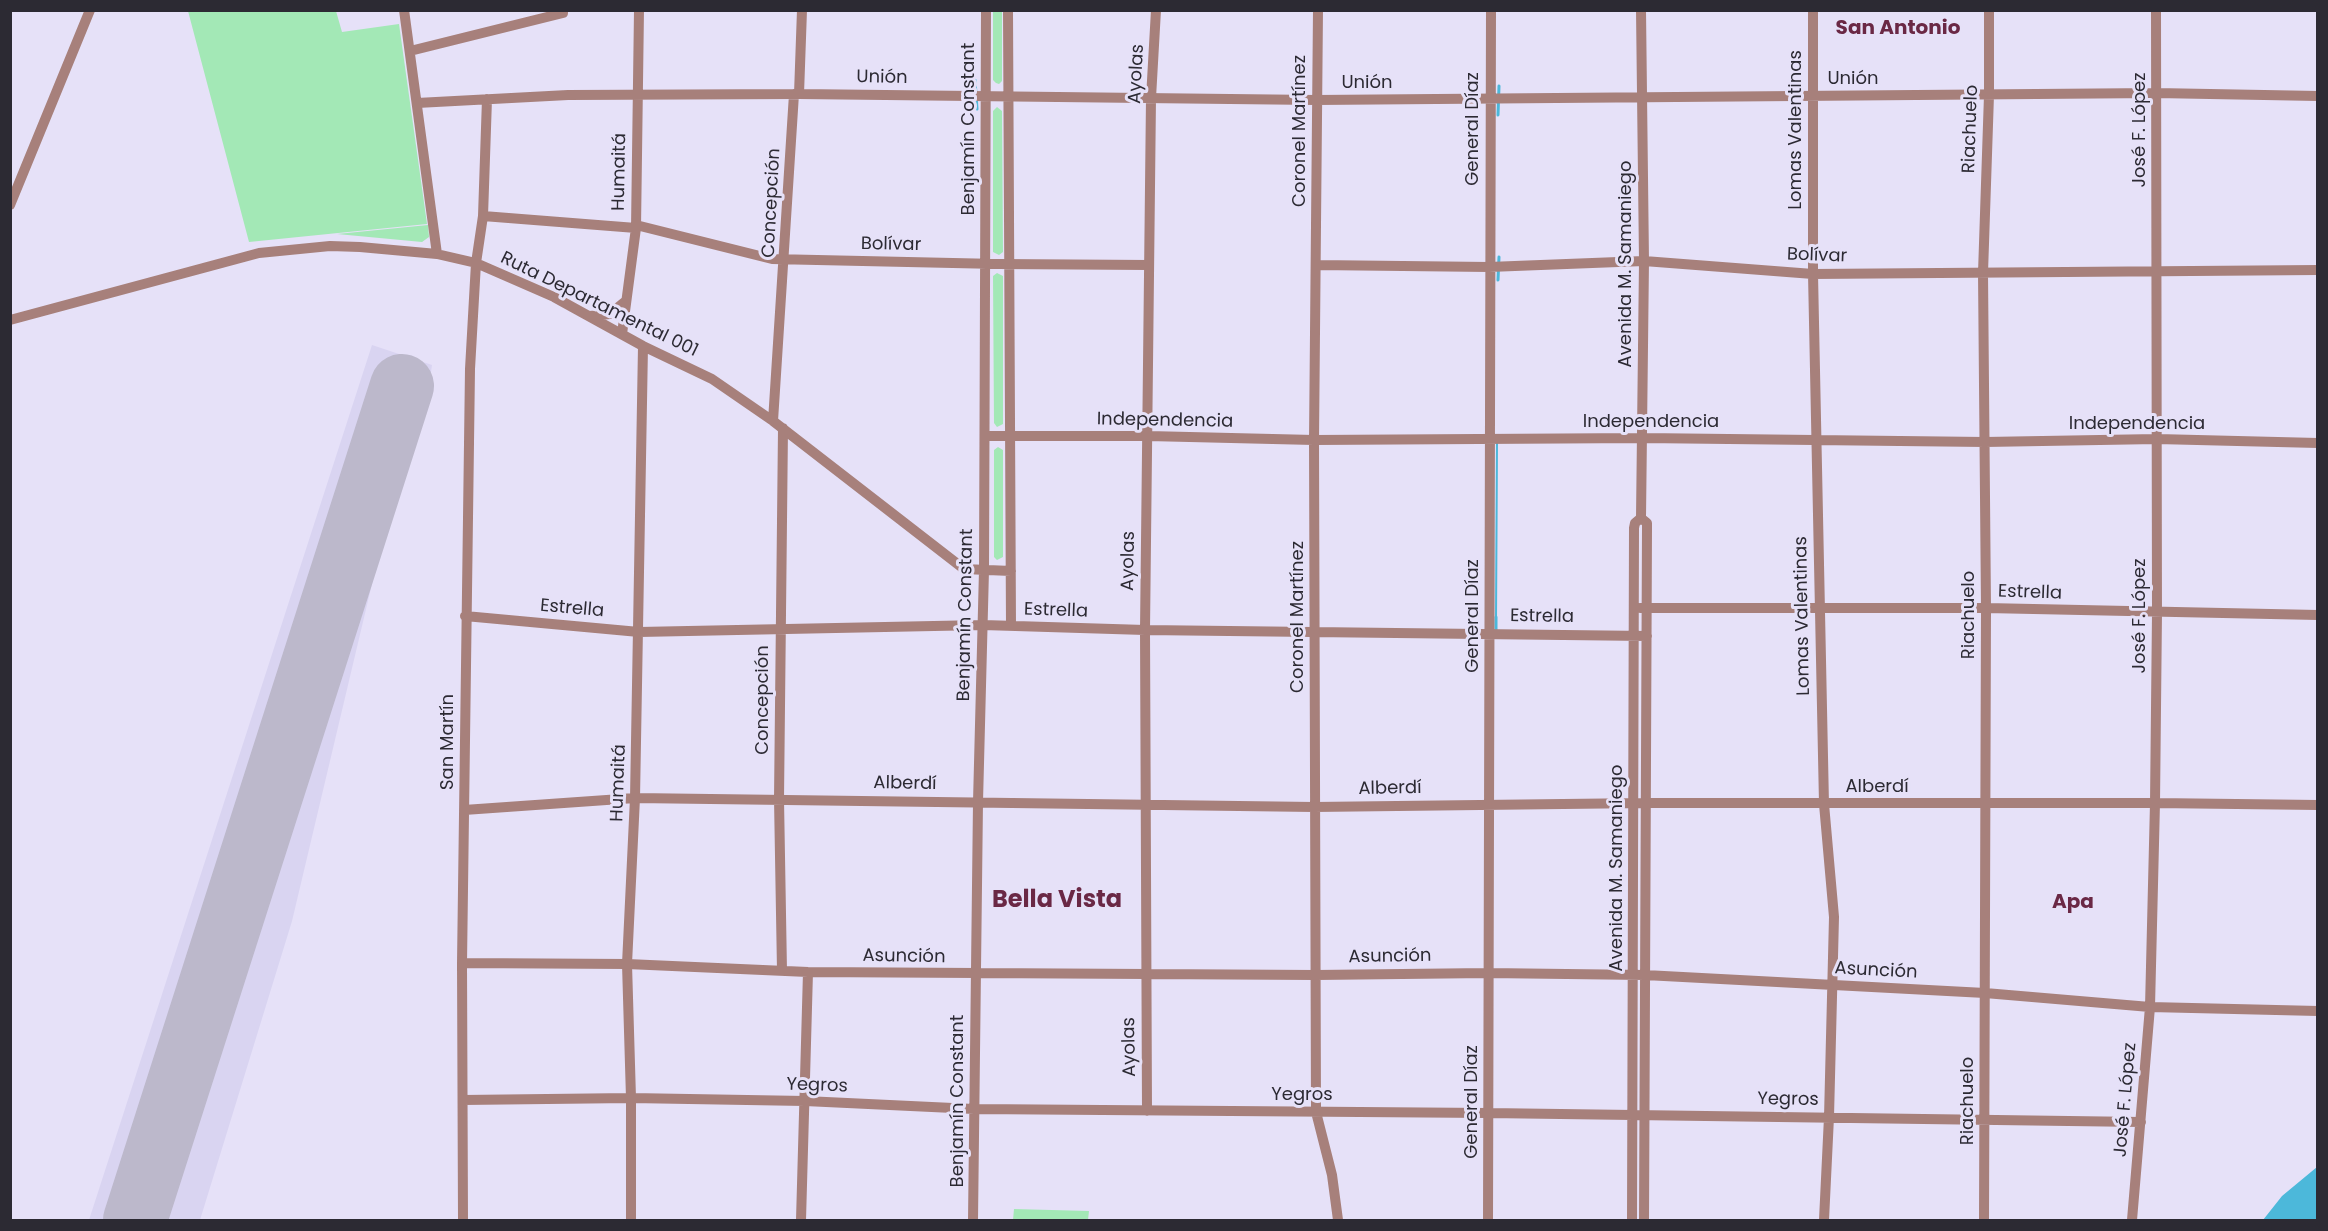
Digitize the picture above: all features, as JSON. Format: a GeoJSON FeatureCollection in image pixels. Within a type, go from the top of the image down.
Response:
{"type":"FeatureCollection","features":[{"type":"Feature","properties":{"kind":"street"},"geometry":{"type":"LineString","coordinates":[[10,205],[90,10]]}},
{"type":"Feature","properties":{"kind":"street"},"geometry":{"type":"LineString","coordinates":[[404,10],[437,254]]}},
{"type":"Feature","properties":{"kind":"street"},"geometry":{"type":"LineString","coordinates":[[410,51],[563,13],[563,10]]}},
{"type":"Feature","properties":{"kind":"street","name":"Humaitá"},"geometry":{"type":"LineString","coordinates":[[622,333],[636,226],[639,10]]}},
{"type":"Feature","properties":{"kind":"street","name":"Concepción"},"geometry":{"type":"LineString","coordinates":[[773,421],[802,10]]}},
{"type":"Feature","properties":{"kind":"street","name":"Benjamín Constant"},"geometry":{"type":"LineString","coordinates":[[974,1221],[975,974],[984,570],[985,264],[979,96],[986,10]]}},
{"type":"Feature","properties":{"kind":"street"},"geometry":{"type":"LineString","coordinates":[[1008,10],[1011,626]]}},
{"type":"Feature","properties":{"kind":"street","name":"Ayolas"},"geometry":{"type":"LineString","coordinates":[[1147,1111],[1145,630],[1151,98],[1156,10]]}},
{"type":"Feature","properties":{"kind":"street","name":"Coronel Martínez"},"geometry":{"type":"LineString","coordinates":[[1318,10],[1314,440],[1316,1112],[1332,1175],[1338,1221]]}},
{"type":"Feature","properties":{"kind":"street","name":"General Díaz"},"geometry":{"type":"LineString","coordinates":[[1488,1221],[1488,973],[1494,633],[1496,98],[1491,10]]}},
{"type":"Feature","properties":{"kind":"street","name":"Avenida M. Samaniego"},"geometry":{"type":"LineString","coordinates":[[1632,1221],[1634,528],[1635,523],[1641,518],[1643,438],[1644,261],[1641,10]]}},
{"type":"Feature","properties":{"kind":"street","name":"Lomas Valentinas"},"geometry":{"type":"LineString","coordinates":[[1813,10],[1813,274],[1824,804],[1834,917],[1824,1221]]}},
{"type":"Feature","properties":{"kind":"street","name":"Riachuelo"},"geometry":{"type":"LineString","coordinates":[[1984,1221],[1986,608],[1983,273],[1989,95],[1989,10]]}},
{"type":"Feature","properties":{"kind":"street","name":"José F. López"},"geometry":{"type":"LineString","coordinates":[[2132,1221],[2150,1007],[2155,802],[2156,10]]}},
{"type":"Feature","properties":{"kind":"street","name":"Unión"},"geometry":{"type":"LineString","coordinates":[[417,102],[568,95],[797,94],[1316,100],[2156,93],[2318,96]]}},
{"type":"Feature","properties":{"kind":"street","name":"San Martín"},"geometry":{"type":"LineString","coordinates":[[463,1221],[462,963],[470,369],[476,263],[483,216],[487,99]]}},
{"type":"Feature","properties":{"kind":"street","name":"Bolívar"},"geometry":{"type":"LineString","coordinates":[[483,216],[636,226],[772,259],[1149,265]]}},
{"type":"Feature","properties":{"kind":"street","name":"Ruta Departamental 001"},"geometry":{"type":"LineString","coordinates":[[10,320],[259,253],[330,246],[437,254],[476,263],[554,297],[643,346],[712,379],[783,428],[964,569],[1011,571]]}},
{"type":"Feature","properties":{"kind":"street","name":"Bolívar"},"geometry":{"type":"LineString","coordinates":[[1316,265],[1495,266],[1644,261],[1813,274],[2318,270]]}},
{"type":"Feature","properties":{"kind":"street"},"geometry":{"type":"LineString","coordinates":[[590,316],[610,314],[626,301]]}},
{"type":"Feature","properties":{"kind":"street","name":"Humaitá"},"geometry":{"type":"LineString","coordinates":[[631,1221],[631,1098],[627,964],[635,798],[643,346]]}},
{"type":"Feature","properties":{"kind":"street","name":"Concepción"},"geometry":{"type":"LineString","coordinates":[[782,971],[779,799],[783,428]]}},
{"type":"Feature","properties":{"kind":"street","name":"Independencia"},"geometry":{"type":"LineString","coordinates":[[984,436],[1148,436],[1314,440],[1495,437],[1985,442],[2157,440],[2318,443]]}},
{"type":"Feature","properties":{"kind":"street","name":"Avenida M. Samaniego"},"geometry":{"type":"LineString","coordinates":[[1641,518],[1647,523],[1644,1221]]}},
{"type":"Feature","properties":{"kind":"street","name":"Estrella"},"geometry":{"type":"LineString","coordinates":[[1634,608],[1986,608],[2318,615]]}},
{"type":"Feature","properties":{"kind":"street","name":"Estrella"},"geometry":{"type":"LineString","coordinates":[[465,616],[639,632],[983,625],[1315,633],[1647,636]]}},
{"type":"Feature","properties":{"kind":"street","name":"Alberdí"},"geometry":{"type":"LineString","coordinates":[[464,810],[635,798],[1314,807],[1633,803],[2155,802],[2318,805]]}},
{"type":"Feature","properties":{"kind":"street","name":"Asunción"},"geometry":{"type":"LineString","coordinates":[[462,963],[627,964],[808,972],[975,974],[1645,975],[1985,993],[2150,1007],[2318,1011]]}},
{"type":"Feature","properties":{"kind":"street"},"geometry":{"type":"LineString","coordinates":[[801,1221],[808,972]]}},
{"type":"Feature","properties":{"kind":"street","name":"Yegros"},"geometry":{"type":"LineString","coordinates":[[463,1100],[631,1098],[805,1101],[974,1109],[2141,1122]]}},
{"type":"Feature","properties":{"kind":"shaded area"},"geometry":{"type":"Polygon","coordinates":[[[372,345],[432,365],[427,400],[381,546],[292,921],[200,1220],[89,1220],[372,345]]]}},
{"type":"Feature","properties":{"kind":"green space"},"geometry":{"type":"Polygon","coordinates":[[[188,11],[336,11],[342,32],[399,24],[427,224],[249,242],[188,11]]]}},
{"type":"Feature","properties":{"kind":"green space"},"geometry":{"type":"Polygon","coordinates":[[[993,11],[1002,11],[1002,81],[999,84],[993,80],[993,11]]]}},
{"type":"Feature","properties":{"kind":"green space"},"geometry":{"type":"Polygon","coordinates":[[[997,107],[1002,111],[1003,252],[999,255],[993,252],[993,111],[997,107]]]}},
{"type":"Feature","properties":{"kind":"green space"},"geometry":{"type":"Polygon","coordinates":[[[428,225],[429,237],[422,242],[337,234],[428,225]]]}},
{"type":"Feature","properties":{"kind":"green space"},"geometry":{"type":"Polygon","coordinates":[[[997,273],[1003,276],[1003,424],[997,427],[994,423],[993,276],[997,273]]]}},
{"type":"Feature","properties":{"kind":"green space"},"geometry":{"type":"Polygon","coordinates":[[[998,447],[1003,450],[1003,557],[997,560],[994,557],[994,450],[998,447]]]}},
{"type":"Feature","properties":{"kind":"green space"},"geometry":{"type":"Polygon","coordinates":[[[1014,1209],[1089,1211],[1088,1220],[1013,1220],[1014,1209]]]}},
{"type":"Feature","properties":{"kind":"water"},"geometry":{"type":"Polygon","coordinates":[[[1496,443],[1498,443],[1497,620],[1495,620],[1496,443]]]}},
{"type":"Feature","properties":{"kind":"water"},"geometry":{"type":"Polygon","coordinates":[[[2317,1167],[2317,1220],[2263,1220],[2282,1196],[2317,1167]]]}},
{"type":"Feature","properties":{"kind":"waterway"},"geometry":{"type":"LineString","coordinates":[[975,80],[977,109]]}},
{"type":"Feature","properties":{"kind":"waterway"},"geometry":{"type":"LineString","coordinates":[[1498,115],[1499,86]]}},
{"type":"Feature","properties":{"kind":"waterway"},"geometry":{"type":"LineString","coordinates":[[1498,280],[1499,257]]}},
{"type":"Feature","properties":{"kind":"waterway"},"geometry":{"type":"LineString","coordinates":[[1496,617],[1496,631]]}},
{"type":"Feature","properties":{"kind":"runway"},"geometry":{"type":"LineString","coordinates":[[135,1220],[402,386]]}},
{"type":"Feature","properties":{"kind":"district","name":"San Antonio"},"geometry":{"type":"Point","coordinates":[1898,29]}},
{"type":"Feature","properties":{"kind":"district","name":"Bella Vista"},"geometry":{"type":"Point","coordinates":[1057,901]}},
{"type":"Feature","properties":{"kind":"district","name":"Apa"},"geometry":{"type":"Point","coordinates":[2073,903]}}]}
